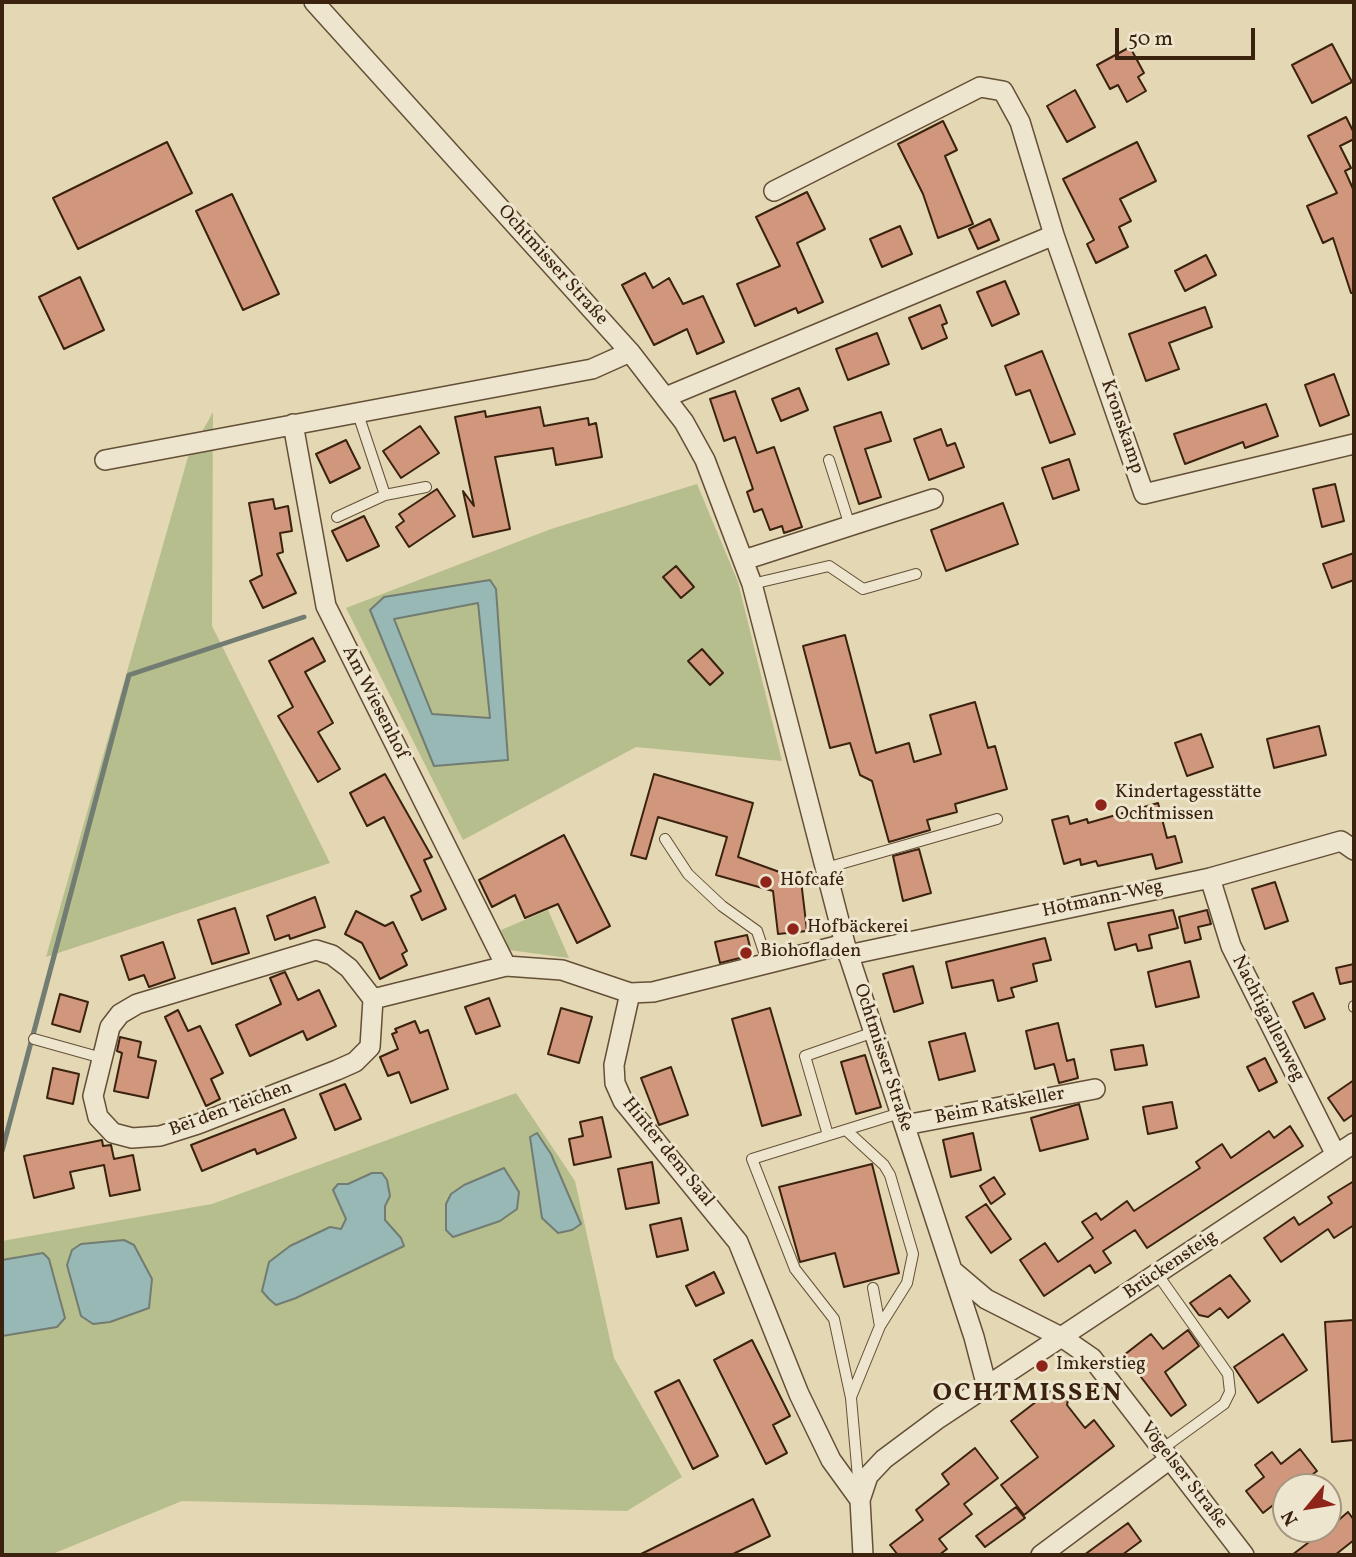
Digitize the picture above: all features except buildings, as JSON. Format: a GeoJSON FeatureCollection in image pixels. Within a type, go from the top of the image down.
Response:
{"type":"FeatureCollection","features":[{"type":"Feature","properties":{"kind":"street","name":"Ochtmisser Straße"},"geometry":{"type":"LineString","coordinates":[[314,2],[630,352],[666,397],[705,460],[752,584],[846,950],[952,1270],[987,1387]]}},
{"type":"Feature","properties":{"kind":"street","name":"Kronskamp"},"geometry":{"type":"LineString","coordinates":[[774,191],[980,87],[1003,91],[1020,122],[1054,235],[1144,494],[1354,444]]}},
{"type":"Feature","properties":{"kind":"street"},"geometry":{"type":"LineString","coordinates":[[666,397],[1054,235]]}},
{"type":"Feature","properties":{"kind":"street"},"geometry":{"type":"LineString","coordinates":[[105,460],[592,369],[630,352]]}},
{"type":"Feature","properties":{"kind":"street","name":"Am Wiesenhof"},"geometry":{"type":"LineString","coordinates":[[293,424],[326,606],[506,966]]}},
{"type":"Feature","properties":{"kind":"street"},"geometry":{"type":"LineString","coordinates":[[744,560],[933,499]]}},
{"type":"Feature","properties":{"kind":"street","name":"Hotmann-Weg"},"geometry":{"type":"LineString","coordinates":[[846,950],[1210,878],[1350,843]]}},
{"type":"Feature","properties":{"kind":"street","name":"Nachtigallenweg"},"geometry":{"type":"LineString","coordinates":[[1210,878],[1231,946],[1336,1155]]}},
{"type":"Feature","properties":{"kind":"street","name":"Bei den Teichen"},"geometry":{"type":"LineString","coordinates":[[316,950],[332,954],[349,968],[373,999],[370,1047],[355,1062],[198,1124],[160,1136],[132,1138],[113,1133],[98,1117],[93,1096],[110,1027],[120,1014],[137,1004],[316,950]]}},
{"type":"Feature","properties":{"kind":"street"},"geometry":{"type":"LineString","coordinates":[[373,999],[506,966],[562,970],[630,993],[679,987],[768,964],[846,950]]}},
{"type":"Feature","properties":{"kind":"street","name":"Hinter dem Saal"},"geometry":{"type":"LineString","coordinates":[[630,993],[614,1065],[615,1083],[622,1101],[738,1242],[799,1394],[831,1460],[860,1500]]}},
{"type":"Feature","properties":{"kind":"street","name":"Beim Ratskeller"},"geometry":{"type":"LineString","coordinates":[[902,1119],[1095,1089]]}},
{"type":"Feature","properties":{"kind":"street","name":"Brückensteig"},"geometry":{"type":"LineString","coordinates":[[987,1387],[1354,1143]]}},
{"type":"Feature","properties":{"kind":"street"},"geometry":{"type":"LineString","coordinates":[[952,1270],[986,1299],[1063,1338]]}},
{"type":"Feature","properties":{"kind":"street","name":"Vögelser Straße"},"geometry":{"type":"LineString","coordinates":[[1063,1338],[1092,1358],[1244,1555]]}},
{"type":"Feature","properties":{"kind":"street"},"geometry":{"type":"LineString","coordinates":[[863,1555],[860,1500],[868,1476],[884,1459],[987,1387]]}},
{"type":"Feature","properties":{"kind":"street"},"geometry":{"type":"LineString","coordinates":[[1041,1555],[1166,1454]]}},
{"type":"Feature","properties":{"kind":"lane"},"geometry":{"type":"LineString","coordinates":[[357,411],[385,495]]}},
{"type":"Feature","properties":{"kind":"lane"},"geometry":{"type":"LineString","coordinates":[[829,460],[850,526]]}},
{"type":"Feature","properties":{"kind":"lane"},"geometry":{"type":"LineString","coordinates":[[337,517],[385,495],[426,487]]}},
{"type":"Feature","properties":{"kind":"lane"},"geometry":{"type":"LineString","coordinates":[[752,584],[829,566],[863,589],[916,574]]}},
{"type":"Feature","properties":{"kind":"lane"},"geometry":{"type":"LineString","coordinates":[[826,868],[997,819]]}},
{"type":"Feature","properties":{"kind":"lane"},"geometry":{"type":"LineString","coordinates":[[665,839],[688,874],[722,906],[757,931],[768,964]]}},
{"type":"Feature","properties":{"kind":"lane"},"geometry":{"type":"LineString","coordinates":[[828,1135],[805,1056],[874,1032]]}},
{"type":"Feature","properties":{"kind":"lane"},"geometry":{"type":"LineString","coordinates":[[34,1039],[102,1058]]}},
{"type":"Feature","properties":{"kind":"lane"},"geometry":{"type":"LineString","coordinates":[[860,1500],[851,1398],[834,1319],[795,1269],[752,1159],[846,1130],[902,1119]]}},
{"type":"Feature","properties":{"kind":"lane"},"geometry":{"type":"LineString","coordinates":[[846,1130],[884,1165],[890,1175],[913,1254],[907,1283],[880,1326],[851,1398]]}},
{"type":"Feature","properties":{"kind":"lane"},"geometry":{"type":"LineString","coordinates":[[1158,1275],[1228,1374],[1230,1392],[1224,1404],[1166,1454]]}},
{"type":"Feature","properties":{"kind":"lane"},"geometry":{"type":"LineString","coordinates":[[873,1288],[880,1326]]}},
{"type":"Feature","properties":{"kind":"green space"},"geometry":{"type":"Polygon","coordinates":[[[213,412],[212,626],[330,863],[46,957],[188,457],[213,412]]]}},
{"type":"Feature","properties":{"kind":"green space"},"geometry":{"type":"Polygon","coordinates":[[[697,484],[738,582],[782,761],[636,747],[463,840],[346,608],[551,529],[697,484]]]}},
{"type":"Feature","properties":{"kind":"green space"},"geometry":{"type":"Polygon","coordinates":[[[548,910],[569,958],[509,950],[501,930],[548,910]]]}},
{"type":"Feature","properties":{"kind":"green space"},"geometry":{"type":"Polygon","coordinates":[[[516,1093],[575,1181],[614,1358],[682,1477],[627,1511],[182,1501],[50,1555],[2,1555],[2,1241],[212,1204],[516,1093]]]}},
{"type":"Feature","properties":{"kind":"water"},"geometry":{"type":"Polygon","coordinates":[[[490,580],[496,589],[508,760],[434,766],[370,610],[384,597],[490,580]],[[478,603],[394,619],[432,714],[490,718],[478,603]]]}},
{"type":"Feature","properties":{"kind":"water"},"geometry":{"type":"Polygon","coordinates":[[[537,1133],[551,1154],[581,1224],[572,1230],[558,1233],[542,1218],[530,1137],[537,1133]]]}},
{"type":"Feature","properties":{"kind":"water"},"geometry":{"type":"Polygon","coordinates":[[[504,1168],[519,1192],[517,1209],[500,1221],[453,1237],[446,1230],[446,1204],[451,1194],[464,1185],[504,1168]]]}},
{"type":"Feature","properties":{"kind":"water"},"geometry":{"type":"Polygon","coordinates":[[[372,1173],[382,1173],[387,1180],[390,1196],[385,1206],[385,1220],[401,1238],[404,1246],[276,1305],[262,1291],[269,1262],[290,1246],[330,1227],[341,1229],[346,1219],[333,1190],[338,1184],[348,1184],[372,1173]]]}},
{"type":"Feature","properties":{"kind":"water"},"geometry":{"type":"Polygon","coordinates":[[[124,1240],[134,1245],[152,1279],[149,1308],[110,1322],[93,1324],[81,1316],[67,1265],[72,1250],[81,1244],[124,1240]]]}},
{"type":"Feature","properties":{"kind":"water"},"geometry":{"type":"Polygon","coordinates":[[[43,1253],[49,1259],[65,1318],[57,1327],[2,1336],[2,1260],[43,1253]]]}},
{"type":"Feature","properties":{"kind":"waterway"},"geometry":{"type":"LineString","coordinates":[[2,1151],[129,675],[304,617]]}},
{"type":"Feature","properties":{"kind":"place","name":"Kindertagesstätte Ochtmissen"},"geometry":{"type":"Point","coordinates":[1101,805]}},
{"type":"Feature","properties":{"kind":"place","name":"Hofcafé"},"geometry":{"type":"Point","coordinates":[766,882]}},
{"type":"Feature","properties":{"kind":"place","name":"Hofbäckerei"},"geometry":{"type":"Point","coordinates":[793,929]}},
{"type":"Feature","properties":{"kind":"place","name":"Biohofladen"},"geometry":{"type":"Point","coordinates":[746,953]}},
{"type":"Feature","properties":{"kind":"place","name":"Imkerstieg"},"geometry":{"type":"Point","coordinates":[1042,1366]}},
{"type":"Feature","properties":{"kind":"district","name":"OCHTMISSEN"},"geometry":{"type":"Point","coordinates":[1028,1395]}}]}
